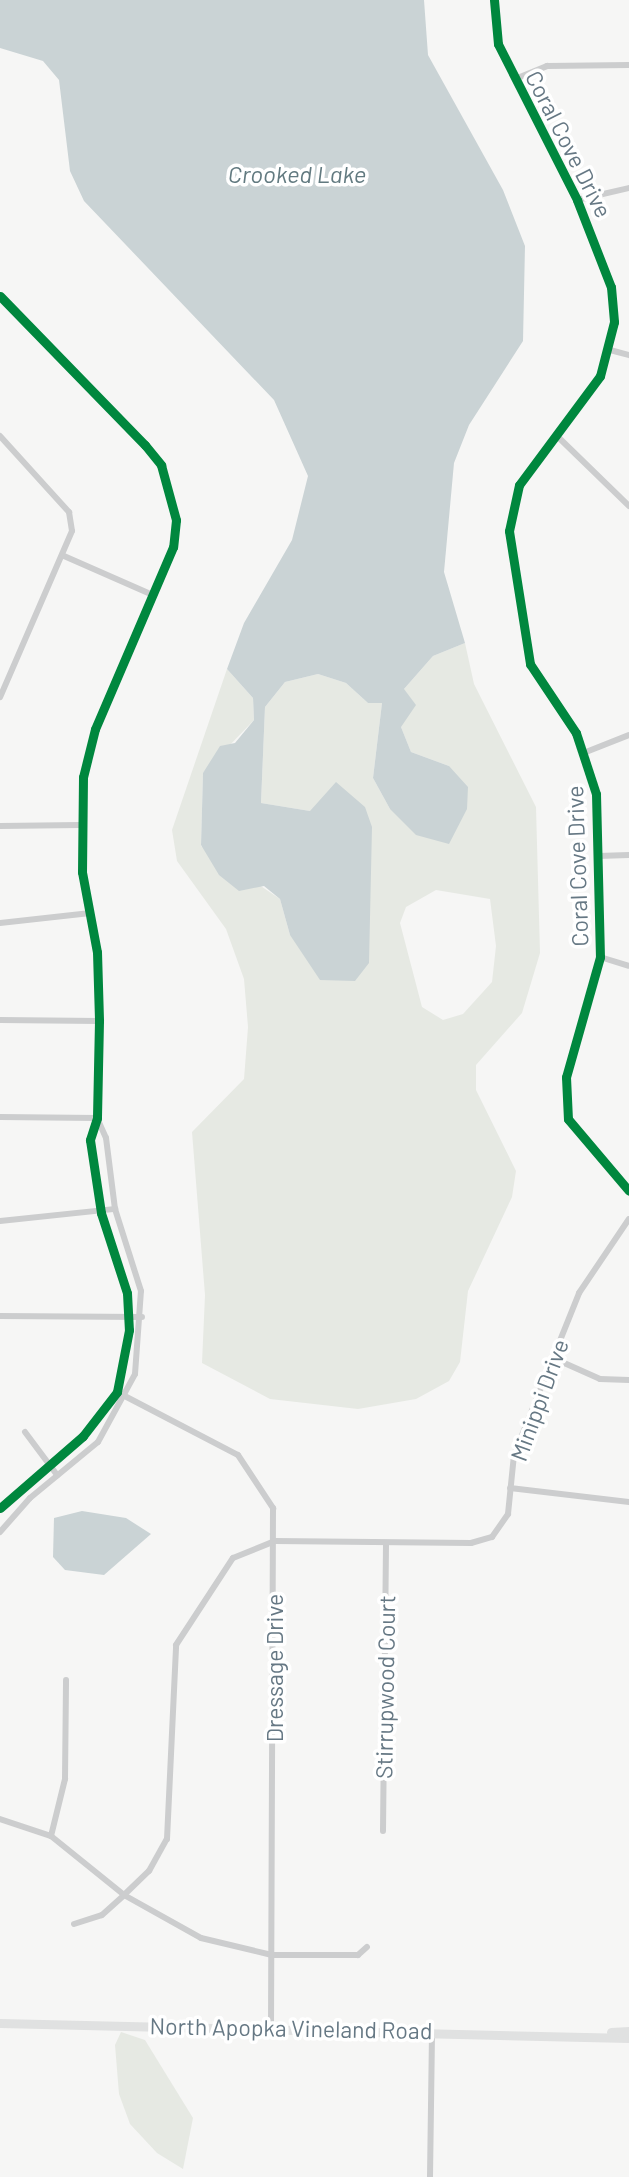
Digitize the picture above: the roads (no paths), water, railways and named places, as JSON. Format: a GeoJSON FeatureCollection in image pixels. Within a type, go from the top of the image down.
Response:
{"type":"FeatureCollection","features":[{"type":"Feature","properties":{"kind":"main road","name":"North Apopka Vineland Road"},"geometry":{"type":"LineString","coordinates":[[0,2023],[432,2030],[629,2038]]}},
{"type":"Feature","properties":{"kind":"main road","name":"North Apopka Vineland Road"},"geometry":{"type":"LineString","coordinates":[[582,2034],[629,2031]]}},
{"type":"Feature","properties":{"kind":"street","name":"Coral Cove Drive"},"geometry":{"type":"LineString","coordinates":[[494,0],[498,44],[577,200],[611,288],[610,350],[600,376],[519,485],[509,531],[530,664],[586,752],[598,856],[600,957],[564,1098],[578,1138],[629,1191]]}},
{"type":"Feature","properties":{"kind":"street"},"geometry":{"type":"LineString","coordinates":[[515,79],[554,65],[629,65]]}},
{"type":"Feature","properties":{"kind":"street"},"geometry":{"type":"LineString","coordinates":[[577,200],[629,188]]}},
{"type":"Feature","properties":{"kind":"street"},"geometry":{"type":"LineString","coordinates":[[0,296],[161,465],[176,520],[173,547],[96,729],[80,825],[99,1021],[97,1118],[90,1140],[101,1213],[122,1273],[126,1317],[117,1392],[83,1436],[0,1508]]}},
{"type":"Feature","properties":{"kind":"street"},"geometry":{"type":"LineString","coordinates":[[610,350],[629,355]]}},
{"type":"Feature","properties":{"kind":"street"},"geometry":{"type":"LineString","coordinates":[[556,435],[629,506]]}},
{"type":"Feature","properties":{"kind":"street"},"geometry":{"type":"LineString","coordinates":[[0,436],[69,512],[72,531],[64,556],[0,697]]}},
{"type":"Feature","properties":{"kind":"street"},"geometry":{"type":"LineString","coordinates":[[64,556],[153,594]]}},
{"type":"Feature","properties":{"kind":"street"},"geometry":{"type":"LineString","coordinates":[[586,752],[629,735]]}},
{"type":"Feature","properties":{"kind":"street"},"geometry":{"type":"LineString","coordinates":[[0,826],[80,825]]}},
{"type":"Feature","properties":{"kind":"street"},"geometry":{"type":"LineString","coordinates":[[598,856],[629,855]]}},
{"type":"Feature","properties":{"kind":"street"},"geometry":{"type":"LineString","coordinates":[[0,922],[44,923],[90,913]]}},
{"type":"Feature","properties":{"kind":"street"},"geometry":{"type":"LineString","coordinates":[[600,957],[629,966]]}},
{"type":"Feature","properties":{"kind":"street"},"geometry":{"type":"LineString","coordinates":[[0,1020],[99,1021]]}},
{"type":"Feature","properties":{"kind":"street"},"geometry":{"type":"LineString","coordinates":[[0,1117],[97,1118]]}},
{"type":"Feature","properties":{"kind":"street"},"geometry":{"type":"LineString","coordinates":[[0,1532],[57,1475],[99,1442],[127,1396],[142,1317],[133,1258],[115,1209],[106,1138],[97,1118]]}},
{"type":"Feature","properties":{"kind":"street"},"geometry":{"type":"LineString","coordinates":[[0,1222],[101,1213],[115,1209]]}},
{"type":"Feature","properties":{"kind":"street","name":"Minippi Drive"},"geometry":{"type":"LineString","coordinates":[[275,1541],[436,1544],[492,1537],[508,1514],[514,1455],[579,1293],[629,1219]]}},
{"type":"Feature","properties":{"kind":"street"},"geometry":{"type":"LineString","coordinates":[[0,1316],[142,1317]]}},
{"type":"Feature","properties":{"kind":"street"},"geometry":{"type":"LineString","coordinates":[[553,1358],[600,1378],[629,1380]]}},
{"type":"Feature","properties":{"kind":"street","name":"Dressage Drive"},"geometry":{"type":"LineString","coordinates":[[117,1392],[238,1455],[269,1500],[275,1541],[271,2027]]}},
{"type":"Feature","properties":{"kind":"street"},"geometry":{"type":"LineString","coordinates":[[24,1432],[57,1475]]}},
{"type":"Feature","properties":{"kind":"street"},"geometry":{"type":"LineString","coordinates":[[510,1488],[629,1502]]}},
{"type":"Feature","properties":{"kind":"street"},"geometry":{"type":"LineString","coordinates":[[74,1924],[102,1914],[124,1895],[149,1871],[167,1839],[176,1645],[233,1558],[275,1541]]}},
{"type":"Feature","properties":{"kind":"street","name":"Stirrupwood Court"},"geometry":{"type":"LineString","coordinates":[[383,1831],[386,1542]]}},
{"type":"Feature","properties":{"kind":"street"},"geometry":{"type":"LineString","coordinates":[[51,1836],[65,1779],[66,1680]]}},
{"type":"Feature","properties":{"kind":"street"},"geometry":{"type":"LineString","coordinates":[[0,1819],[51,1836],[124,1895],[201,1938],[272,1955],[358,1955],[367,1947]]}},
{"type":"Feature","properties":{"kind":"street"},"geometry":{"type":"LineString","coordinates":[[430,2177],[432,2030]]}},
{"type":"Feature","properties":{"kind":"water","name":"Crooked Lake"},"geometry":{"type":"Polygon","coordinates":[[[0,0],[424,0],[428,55],[503,190],[525,246],[523,341],[469,425],[454,463],[444,572],[465,643],[433,656],[404,689],[416,705],[401,727],[411,752],[449,766],[468,787],[467,809],[449,844],[416,835],[390,809],[373,778],[382,703],[368,703],[346,683],[318,674],[285,682],[265,707],[261,803],[310,811],[336,782],[365,807],[372,827],[369,963],[355,981],[320,980],[290,935],[280,899],[264,886],[239,891],[219,875],[201,845],[203,773],[220,746],[235,743],[254,720],[253,698],[227,669],[244,623],[292,540],[308,476],[274,400],[84,201],[70,171],[59,80],[43,61],[0,48],[0,0]]]}},
{"type":"Feature","properties":{"kind":"water"},"geometry":{"type":"Polygon","coordinates":[[[82,1511],[126,1518],[151,1534],[104,1575],[65,1570],[53,1557],[54,1518],[82,1511]]]}}]}
